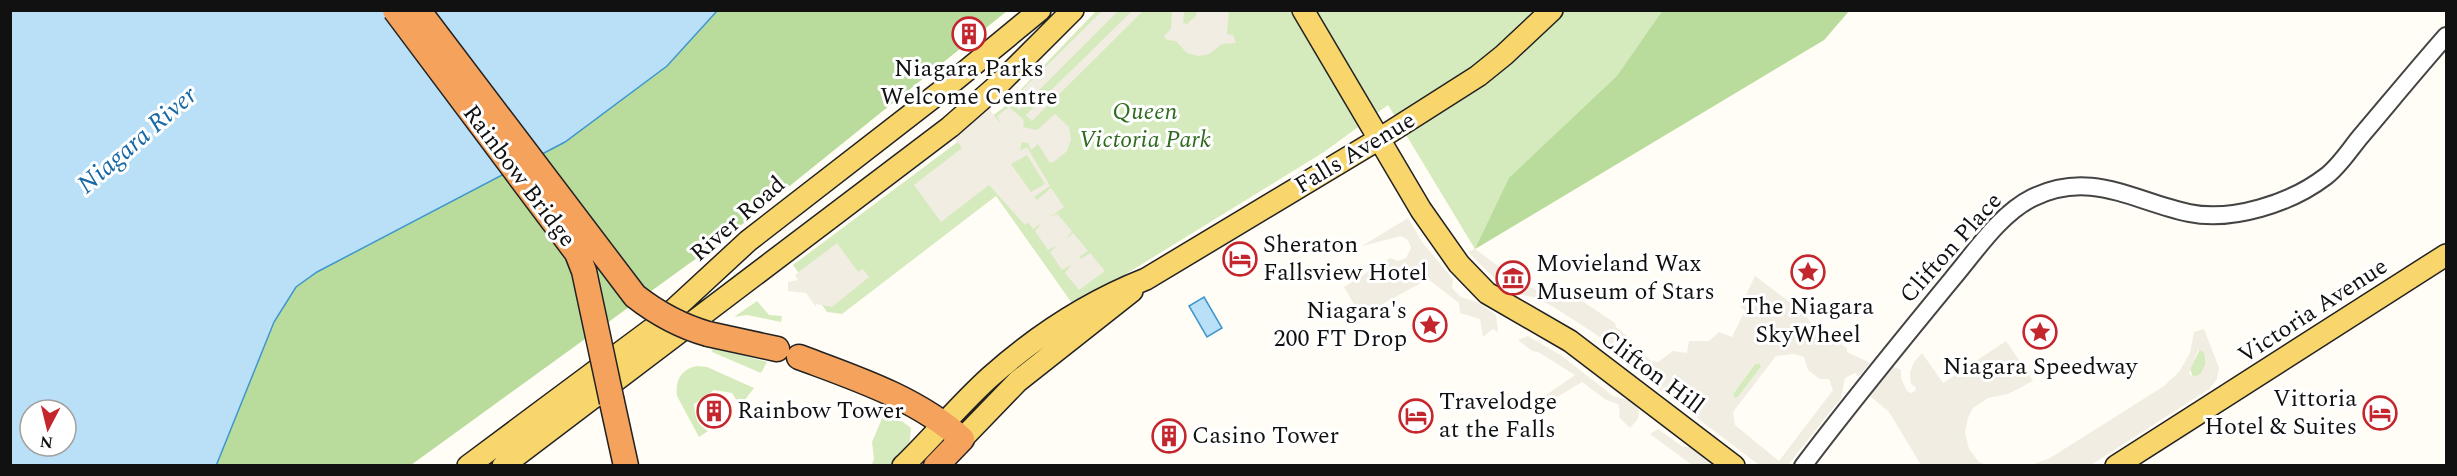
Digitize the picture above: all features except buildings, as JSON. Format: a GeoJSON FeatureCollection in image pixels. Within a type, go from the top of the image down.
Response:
{"type":"FeatureCollection","features":[{"type":"Feature","properties":{"kind":"highway","name":"Rainbow Bridge"},"geometry":{"type":"LineString","coordinates":[[395,10],[577,253],[584,271],[626,465]]}},
{"type":"Feature","properties":{"kind":"highway","name":"Rainbow Bridge"},"geometry":{"type":"LineString","coordinates":[[418,10],[635,296],[662,316],[682,326],[788,353],[898,396],[954,432]]}},
{"type":"Feature","properties":{"kind":"highway","name":"Falls Avenue"},"geometry":{"type":"LineString","coordinates":[[936,465],[954,432]]}},
{"type":"Feature","properties":{"kind":"main road","name":"River Road"},"geometry":{"type":"LineString","coordinates":[[468,465],[656,326],[748,241],[936,95],[1040,10]]}},
{"type":"Feature","properties":{"kind":"main road","name":"River Road"},"geometry":{"type":"LineString","coordinates":[[503,465],[958,122],[1073,10]]}},
{"type":"Feature","properties":{"kind":"main road","name":"Clifton Hill"},"geometry":{"type":"LineString","coordinates":[[1303,10],[1436,233],[1487,293],[1570,341],[1734,465]]}},
{"type":"Feature","properties":{"kind":"main road","name":"Falls Avenue"},"geometry":{"type":"LineString","coordinates":[[903,465],[954,432],[1146,279],[1379,139],[1478,76],[1504,56],[1551,10]]}},
{"type":"Feature","properties":{"kind":"main road","name":"Victoria Avenue"},"geometry":{"type":"LineString","coordinates":[[2116,465],[2446,255]]}},
{"type":"Feature","properties":{"kind":"street","name":"Clifton Place"},"geometry":{"type":"LineString","coordinates":[[1803,465],[1866,382],[1979,247],[2007,216],[2030,199],[2056,188],[2087,186],[2117,190],[2189,213],[2209,215],[2259,209],[2294,196],[2327,176],[2446,36]]}},
{"type":"Feature","properties":{"kind":"green space"},"geometry":{"type":"Polygon","coordinates":[[[1663,10],[1849,11],[1824,40],[1475,249],[1509,178],[1617,76],[1663,10]]]}},
{"type":"Feature","properties":{"kind":"green space"},"geometry":{"type":"Polygon","coordinates":[[[717,11],[1007,11],[730,234],[411,465],[216,466],[274,322],[296,287],[317,272],[565,142],[717,11]]]}},
{"type":"Feature","properties":{"kind":"green space","name":"Queen Victoria Park"},"geometry":{"type":"Polygon","coordinates":[[[1096,11],[1849,11],[1824,40],[1475,249],[1388,105],[1324,152],[1074,306],[996,196],[842,314],[827,312],[793,265],[1003,108],[1096,11]]]}},
{"type":"Feature","properties":{"kind":"green space"},"geometry":{"type":"Polygon","coordinates":[[[757,301],[769,315],[782,316],[781,322],[747,315],[734,317],[757,301]]]}},
{"type":"Feature","properties":{"kind":"green space"},"geometry":{"type":"Polygon","coordinates":[[[713,347],[767,362],[761,373],[712,352],[713,347]]]}},
{"type":"Feature","properties":{"kind":"green space"},"geometry":{"type":"Polygon","coordinates":[[[2200,349],[2204,352],[2206,363],[2201,374],[2193,377],[2190,369],[2200,349]]]}},
{"type":"Feature","properties":{"kind":"green space"},"geometry":{"type":"Polygon","coordinates":[[[1760,363],[1761,367],[1738,397],[1734,398],[1733,394],[1755,364],[1760,363]]]}},
{"type":"Feature","properties":{"kind":"green space"},"geometry":{"type":"Polygon","coordinates":[[[691,367],[707,367],[754,388],[740,406],[732,393],[714,390],[694,404],[697,420],[708,431],[699,437],[677,396],[680,376],[691,367]]]}},
{"type":"Feature","properties":{"kind":"green space"},"geometry":{"type":"Polygon","coordinates":[[[886,409],[911,428],[909,449],[896,465],[872,465],[874,458],[872,442],[886,409]]]}},
{"type":"Feature","properties":{"kind":"shaded area"},"geometry":{"type":"Polygon","coordinates":[[[1102,11],[1118,11],[1019,110],[1011,101],[1102,11]]]}},
{"type":"Feature","properties":{"kind":"shaded area"},"geometry":{"type":"Polygon","coordinates":[[[1132,11],[1143,11],[1032,121],[1026,115],[1132,11]]]}},
{"type":"Feature","properties":{"kind":"shaded area"},"geometry":{"type":"Polygon","coordinates":[[[1172,11],[1184,11],[1183,23],[1187,24],[1196,16],[1197,11],[1229,11],[1227,34],[1233,35],[1236,43],[1222,44],[1209,54],[1199,56],[1187,53],[1176,41],[1167,40],[1164,36],[1171,29],[1172,11]]]}},
{"type":"Feature","properties":{"kind":"shaded area"},"geometry":{"type":"Polygon","coordinates":[[[1009,107],[1024,120],[1023,127],[1037,130],[1055,114],[1069,127],[1071,140],[1067,151],[1055,161],[1050,163],[1038,144],[1031,150],[1028,143],[1022,142],[1020,151],[1027,147],[1050,186],[1034,197],[1037,200],[1051,188],[1064,207],[1050,217],[1057,214],[1072,231],[1066,239],[1073,233],[1088,251],[1079,257],[1081,259],[1090,253],[1105,271],[1079,290],[1065,273],[1071,265],[1062,270],[1050,252],[1058,245],[1048,250],[1035,231],[1042,223],[1033,229],[1028,222],[1025,225],[989,185],[941,222],[914,185],[962,148],[952,135],[988,108],[1001,124],[997,116],[1009,107]],[[1027,155],[1011,164],[1031,192],[1045,184],[1027,155]]]}},
{"type":"Feature","properties":{"kind":"shaded area"},"geometry":{"type":"Polygon","coordinates":[[[1408,218],[1422,242],[1453,279],[1452,288],[1461,297],[1479,303],[1496,315],[1498,332],[1493,329],[1483,337],[1480,319],[1460,313],[1459,303],[1428,279],[1361,316],[1344,287],[1390,258],[1398,261],[1406,258],[1411,248],[1408,240],[1401,236],[1362,246],[1408,218]]]}},
{"type":"Feature","properties":{"kind":"shaded area"},"geometry":{"type":"Polygon","coordinates":[[[837,243],[858,272],[863,269],[869,277],[832,307],[816,304],[816,307],[806,293],[788,291],[788,282],[798,280],[795,275],[837,243]]]}},
{"type":"Feature","properties":{"kind":"shaded area"},"geometry":{"type":"Polygon","coordinates":[[[1475,249],[1501,268],[1498,274],[1523,291],[1528,286],[1560,300],[1570,293],[1615,323],[1616,327],[1633,341],[1633,346],[1652,362],[1658,362],[1673,351],[1687,353],[1689,341],[1709,341],[1719,332],[1732,337],[1745,310],[1740,307],[1755,276],[1803,312],[1811,323],[1847,348],[1847,352],[1870,363],[1859,376],[1855,373],[1845,378],[1841,398],[1788,465],[1759,465],[1628,365],[1624,356],[1594,333],[1552,306],[1533,297],[1517,294],[1499,283],[1468,252],[1475,249]],[[1794,354],[1776,356],[1733,412],[1735,425],[1779,461],[1833,390],[1829,379],[1820,379],[1808,370],[1804,357],[1794,354]],[[1760,363],[1755,364],[1733,394],[1734,398],[1738,397],[1761,367],[1760,363]]]}},
{"type":"Feature","properties":{"kind":"shaded area"},"geometry":{"type":"Polygon","coordinates":[[[2204,329],[2219,368],[2217,379],[2209,389],[2091,465],[2031,465],[2050,458],[2164,386],[2179,372],[2190,353],[2194,332],[2204,329]],[[2198,350],[2189,373],[2193,377],[2201,374],[2206,363],[2204,352],[2198,350]]]}},
{"type":"Feature","properties":{"kind":"shaded area"},"geometry":{"type":"Polygon","coordinates":[[[1528,336],[1562,356],[1613,396],[1631,401],[1639,410],[1638,419],[1630,428],[1619,417],[1618,404],[1606,400],[1582,382],[1547,403],[1543,397],[1575,375],[1538,352],[1532,351],[1518,340],[1528,336]]]}},
{"type":"Feature","properties":{"kind":"shaded area"},"geometry":{"type":"Polygon","coordinates":[[[2006,341],[2019,360],[2014,363],[2023,376],[2028,373],[2033,381],[2008,394],[1988,398],[1973,408],[1965,433],[1969,449],[1979,462],[1987,465],[1921,465],[1889,412],[1869,395],[1892,366],[1901,370],[1901,378],[1907,391],[1911,393],[1915,391],[1916,387],[1911,384],[1910,373],[1914,362],[1922,353],[1943,383],[2006,341]]]}},
{"type":"Feature","properties":{"kind":"shaded area"},"geometry":{"type":"Polygon","coordinates":[[[1658,429],[1683,447],[1691,447],[1714,465],[1692,465],[1650,434],[1658,429]]]}},
{"type":"Feature","properties":{"kind":"water","name":"Niagara River"},"geometry":{"type":"Polygon","coordinates":[[[10,11],[717,11],[667,66],[565,142],[317,272],[296,287],[274,322],[216,466],[11,465],[10,11]]]}},
{"type":"Feature","properties":{"kind":"water"},"geometry":{"type":"Polygon","coordinates":[[[1204,297],[1222,328],[1207,337],[1189,306],[1204,297]]]}},
{"type":"Feature","properties":{"kind":"place","name":"Niagara Parks Welcome Centre"},"geometry":{"type":"Point","coordinates":[969,34]}},
{"type":"Feature","properties":{"kind":"place","name":"Sheraton Fallsview Hotel"},"geometry":{"type":"Point","coordinates":[1240,259]}},
{"type":"Feature","properties":{"kind":"place","name":"The Niagara SkyWheel"},"geometry":{"type":"Point","coordinates":[1808,272]}},
{"type":"Feature","properties":{"kind":"place","name":"Movieland Wax Museum of Stars"},"geometry":{"type":"Point","coordinates":[1513,278]}},
{"type":"Feature","properties":{"kind":"place","name":"Niagara's 200 FT Drop"},"geometry":{"type":"Point","coordinates":[1430,325]}},
{"type":"Feature","properties":{"kind":"place","name":"Niagara Speedway"},"geometry":{"type":"Point","coordinates":[2040,332]}},
{"type":"Feature","properties":{"kind":"place","name":"Rainbow Tower"},"geometry":{"type":"Point","coordinates":[714,411]}},
{"type":"Feature","properties":{"kind":"place","name":"Vittoria Hotel & Suites"},"geometry":{"type":"Point","coordinates":[2380,413]}},
{"type":"Feature","properties":{"kind":"place","name":"Travelodge at the Falls"},"geometry":{"type":"Point","coordinates":[1416,416]}},
{"type":"Feature","properties":{"kind":"place","name":"Casino Tower"},"geometry":{"type":"Point","coordinates":[1169,436]}}]}
